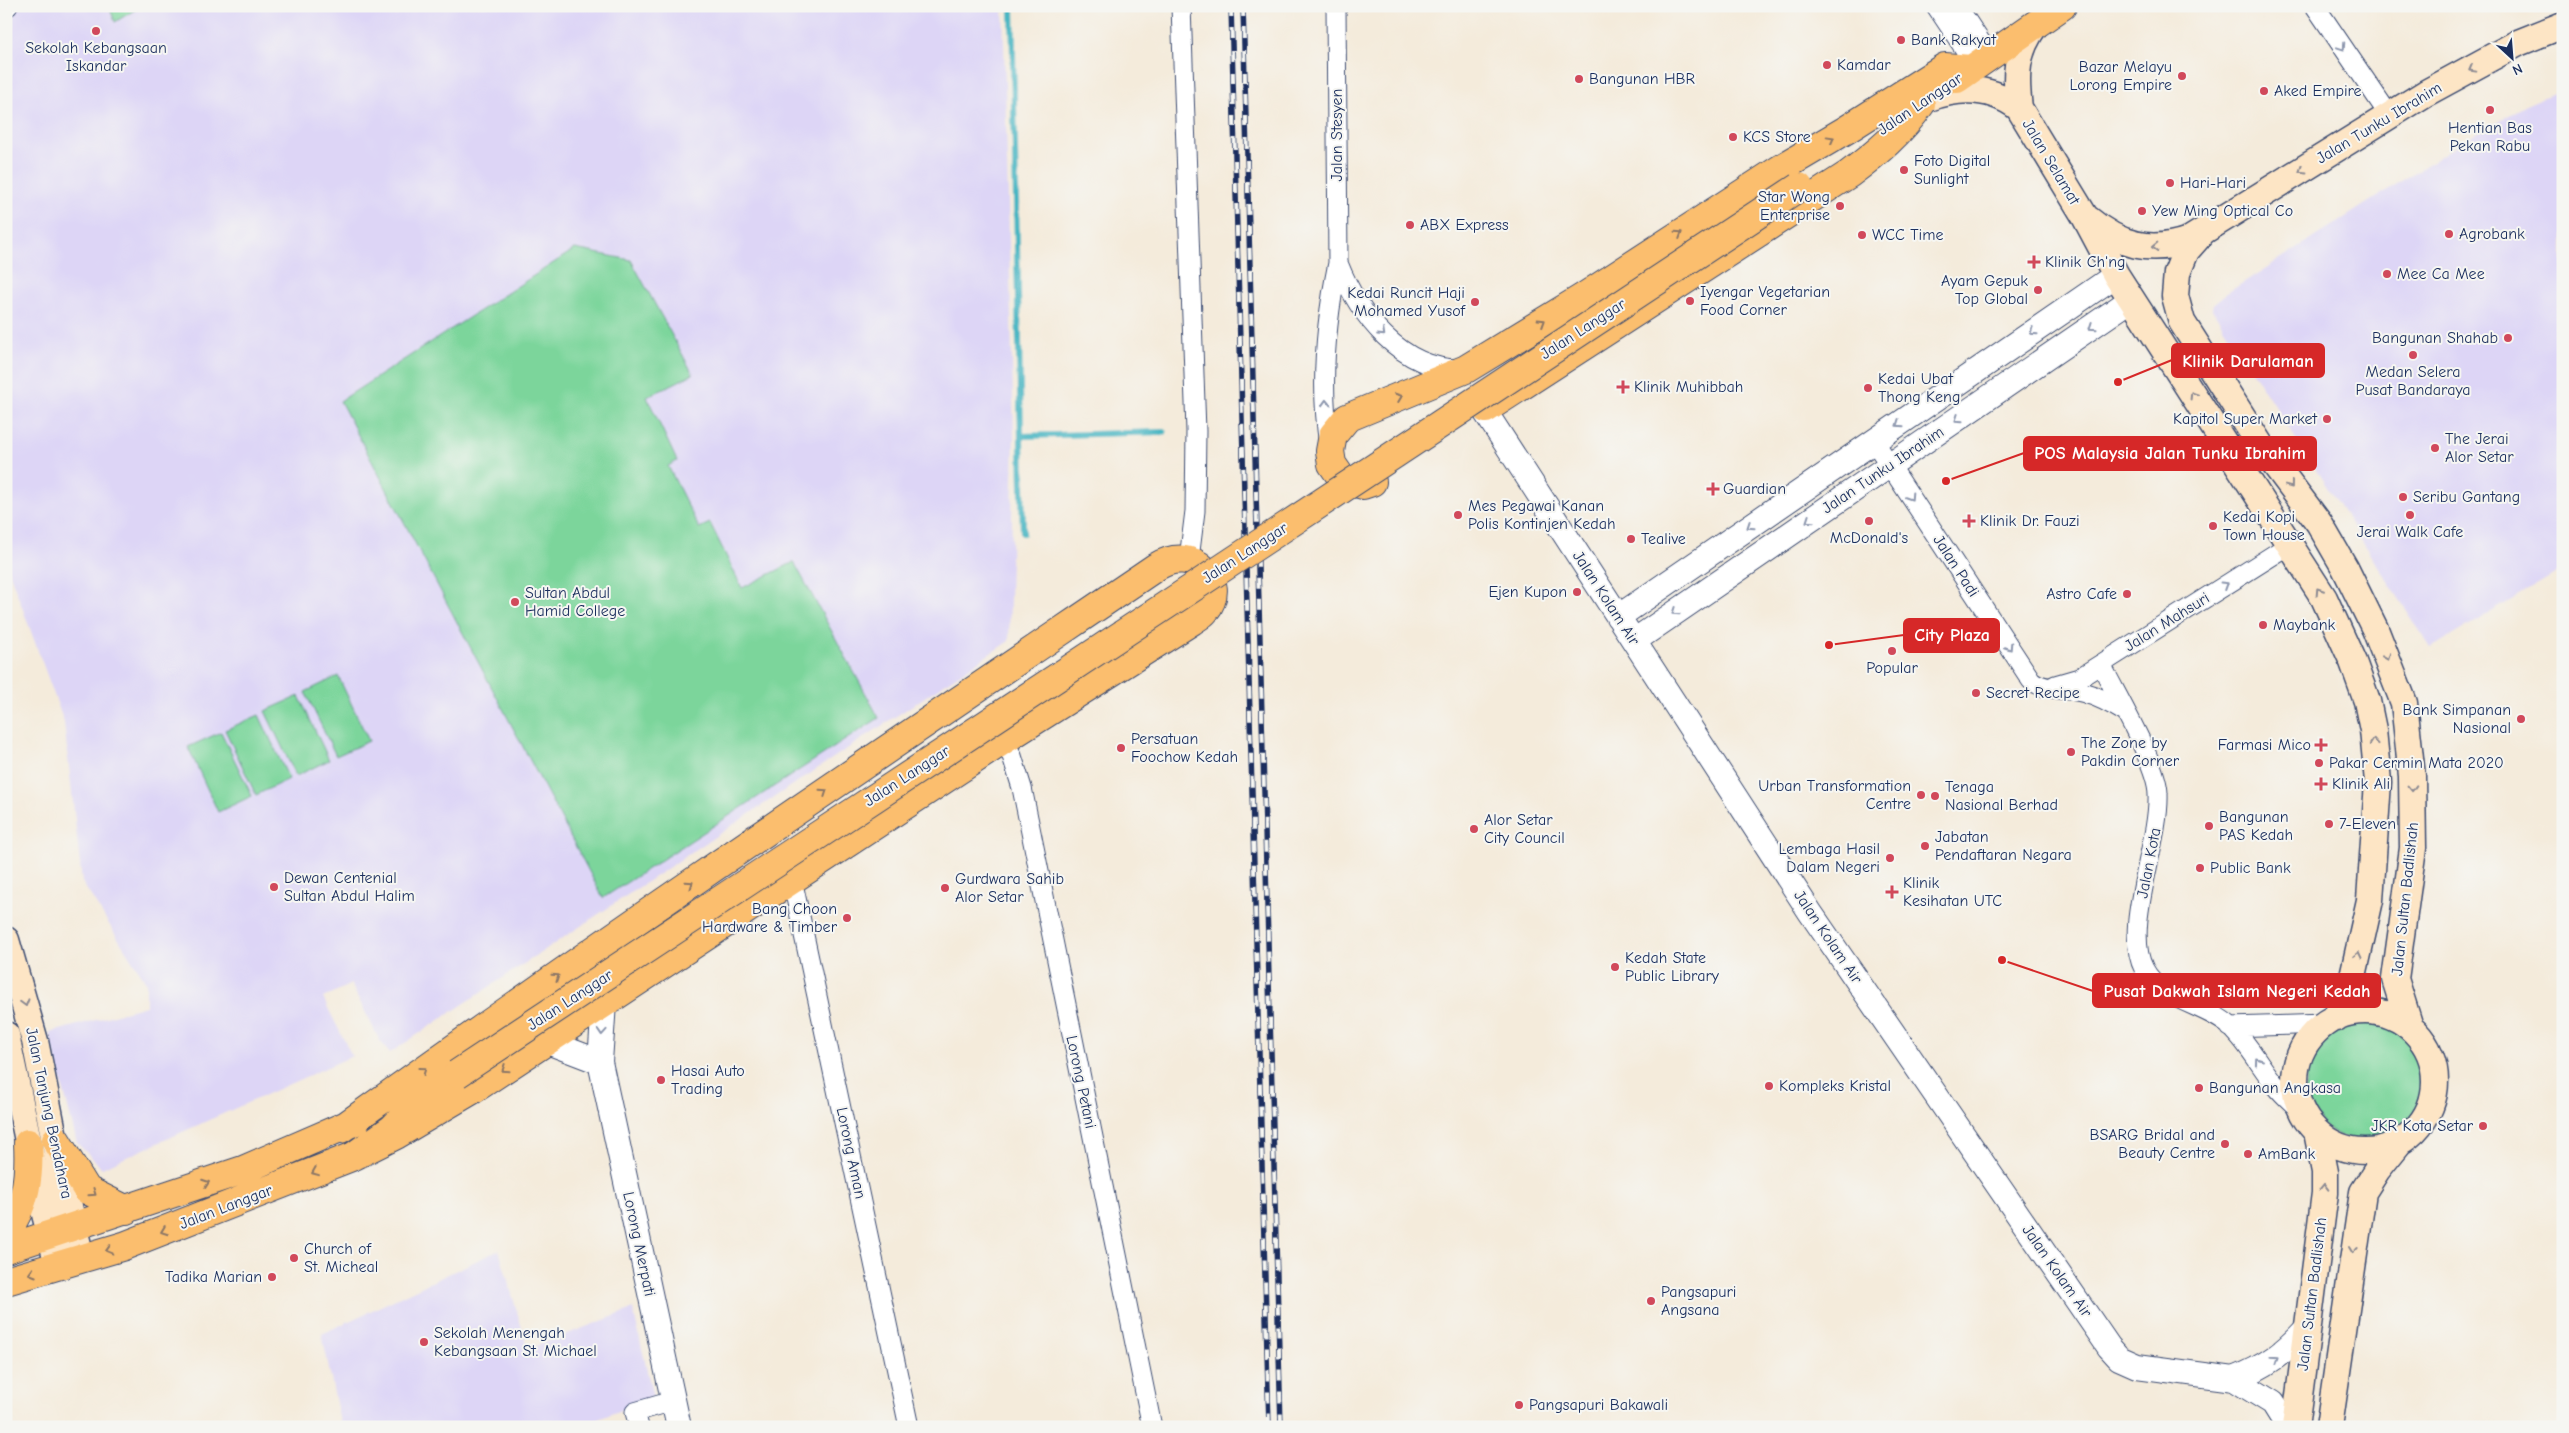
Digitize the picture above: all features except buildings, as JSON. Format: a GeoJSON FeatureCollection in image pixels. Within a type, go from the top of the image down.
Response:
{"type":"FeatureCollection","features":[{"type":"Feature","properties":{"kind":"main road","name":"Jalan Langgar"},"geometry":{"type":"LineString","coordinates":[[6,1280],[145,1238],[354,1156],[392,1129],[425,1095],[1799,187],[2062,6]]}},
{"type":"Feature","properties":{"kind":"main road"},"geometry":{"type":"LineString","coordinates":[[2019,108],[2015,78],[2016,64],[2027,36],[2036,24]]}},
{"type":"Feature","properties":{"kind":"main road","name":"Jalan Tunku Ibrahim"},"geometry":{"type":"LineString","coordinates":[[2201,234],[2389,115],[2518,43],[2563,25]]}},
{"type":"Feature","properties":{"kind":"main road"},"geometry":{"type":"LineString","coordinates":[[1979,64],[1945,67],[1846,130],[1780,168],[1582,298],[1466,369],[1347,418],[1333,435],[1330,452],[1332,464],[1341,477],[1355,484],[1363,485],[1372,482],[1849,174],[1878,152],[1898,133],[1925,101],[1944,92],[1976,89],[2007,99],[2019,108]]}},
{"type":"Feature","properties":{"kind":"main road","name":"Jalan Selamat"},"geometry":{"type":"LineString","coordinates":[[2019,108],[2084,215],[2116,275],[2132,299]]}},
{"type":"Feature","properties":{"kind":"main road"},"geometry":{"type":"LineString","coordinates":[[2084,215],[2118,240],[2146,247],[2175,245],[2201,234]]}},
{"type":"Feature","properties":{"kind":"main road","name":"Jalan Sultan Badlishah"},"geometry":{"type":"LineString","coordinates":[[2201,234],[2186,251],[2177,273],[2174,296],[2182,322],[2261,446],[2319,523],[2361,597],[2399,686],[2408,721],[2414,817],[2413,848],[2395,979],[2410,1027]]}},
{"type":"Feature","properties":{"kind":"main road"},"geometry":{"type":"LineString","coordinates":[[2132,299],[2324,598],[2353,662],[2367,701],[2374,730],[2378,782],[2370,900],[2358,959],[2331,1021]]}},
{"type":"Feature","properties":{"kind":"main road"},"geometry":{"type":"LineString","coordinates":[[341,1129],[452,1049],[788,817],[1166,560],[1189,559],[1203,568],[1211,581],[1212,597],[1205,611],[1004,740],[438,1112],[354,1156]]}},
{"type":"Feature","properties":{"kind":"main road","name":"Jalan Tanjung Bendahara"},"geometry":{"type":"LineString","coordinates":[[6,940],[35,1041],[56,1140],[61,1172],[61,1232]]}},
{"type":"Feature","properties":{"kind":"main road"},"geometry":{"type":"LineString","coordinates":[[2329,1427],[2355,1236],[2363,1192],[2377,1170],[2398,1144],[2418,1128],[2432,1105],[2436,1079],[2431,1053],[2410,1027],[2391,1016],[2370,1011],[2354,1011],[2331,1021],[2308,1041],[2298,1063],[2295,1087],[2302,1111],[2316,1132],[2328,1141],[2355,1151],[2370,1152],[2398,1144]]}},
{"type":"Feature","properties":{"kind":"main road","name":"Jalan Tanjung Bendahara"},"geometry":{"type":"LineString","coordinates":[[6,1035],[28,1143],[61,1232],[69,1262]]}},
{"type":"Feature","properties":{"kind":"main road","name":"Jalan Langgar"},"geometry":{"type":"LineString","coordinates":[[6,1249],[242,1170],[341,1129],[382,1109],[425,1095]]}},
{"type":"Feature","properties":{"kind":"main road","name":"Jalan Sultan Badlishah"},"geometry":{"type":"LineString","coordinates":[[2295,1427],[2325,1193],[2325,1172],[2316,1132]]}},
{"type":"Feature","properties":{"kind":"main road"},"geometry":{"type":"LineString","coordinates":[[56,1140],[87,1190],[126,1210]]}},
{"type":"Feature","properties":{"kind":"main road"},"geometry":{"type":"LineString","coordinates":[[6,1233],[23,1204],[27,1188],[28,1143]]}},
{"type":"Feature","properties":{"kind":"street"},"geometry":{"type":"LineString","coordinates":[[1181,6],[1196,432],[1195,511],[1189,559]]}},
{"type":"Feature","properties":{"kind":"street","name":"Jalan Stesyen"},"geometry":{"type":"LineString","coordinates":[[1336,6],[1338,263]]}},
{"type":"Feature","properties":{"kind":"street"},"geometry":{"type":"LineString","coordinates":[[1936,6],[1979,64]]}},
{"type":"Feature","properties":{"kind":"street"},"geometry":{"type":"LineString","coordinates":[[1957,6],[1979,64]]}},
{"type":"Feature","properties":{"kind":"street"},"geometry":{"type":"LineString","coordinates":[[2315,6],[2389,115]]}},
{"type":"Feature","properties":{"kind":"street"},"geometry":{"type":"LineString","coordinates":[[1338,263],[1358,304],[1382,334],[1405,351],[1430,364],[1448,370],[1466,369]]}},
{"type":"Feature","properties":{"kind":"street"},"geometry":{"type":"LineString","coordinates":[[1330,452],[1327,428],[1326,360],[1332,292],[1338,263]]}},
{"type":"Feature","properties":{"kind":"street","name":"Jalan Tunku Ibrahim"},"geometry":{"type":"LineString","coordinates":[[1618,617],[2116,275]]}},
{"type":"Feature","properties":{"kind":"street","name":"Jalan Tunku Ibrahim"},"geometry":{"type":"LineString","coordinates":[[1634,641],[2132,299]]}},
{"type":"Feature","properties":{"kind":"street","name":"Jalan Kolam Air"},"geometry":{"type":"LineString","coordinates":[[1484,410],[1815,919],[2109,1347],[2119,1358],[2137,1366],[2234,1379],[2272,1403],[2288,1427]]}},
{"type":"Feature","properties":{"kind":"street","name":"Jalan Padi"},"geometry":{"type":"LineString","coordinates":[[1874,441],[2031,680],[2041,686]]}},
{"type":"Feature","properties":{"kind":"street","name":"Jalan Mahsuri"},"geometry":{"type":"LineString","coordinates":[[2041,686],[2070,682],[2289,545]]}},
{"type":"Feature","properties":{"kind":"street","name":"Jalan Kota"},"geometry":{"type":"LineString","coordinates":[[2100,664],[2153,771],[2158,792],[2153,847],[2142,894],[2137,948],[2144,969],[2161,988],[2230,1026],[2278,1088],[2302,1111]]}},
{"type":"Feature","properties":{"kind":"street"},"geometry":{"type":"LineString","coordinates":[[2041,686],[2084,692],[2125,712]]}},
{"type":"Feature","properties":{"kind":"street","name":"Lorong Petani"},"geometry":{"type":"LineString","coordinates":[[1004,740],[1012,756],[1022,788],[1152,1427]]}},
{"type":"Feature","properties":{"kind":"street","name":"Lorong Aman"},"geometry":{"type":"LineString","coordinates":[[792,879],[909,1427]]}},
{"type":"Feature","properties":{"kind":"street","name":"Lorong Merpati"},"geometry":{"type":"LineString","coordinates":[[604,1003],[600,1062],[678,1427]]}},
{"type":"Feature","properties":{"kind":"street"},"geometry":{"type":"LineString","coordinates":[[2230,1026],[2331,1021]]}},
{"type":"Feature","properties":{"kind":"street"},"geometry":{"type":"LineString","coordinates":[[545,1041],[600,1062]]}},
{"type":"Feature","properties":{"kind":"street","name":"Jalan Kolam Air"},"geometry":{"type":"LineString","coordinates":[[2234,1379],[2259,1369],[2286,1351],[2308,1327]]}},
{"type":"Feature","properties":{"kind":"street"},"geometry":{"type":"LineString","coordinates":[[638,1427],[636,1412],[673,1401]]}},
{"type":"Feature","properties":{"kind":"shaded area","name":"Sultan Abdul Hamid College"},"geometry":{"type":"Polygon","coordinates":[[[6,6],[1003,6],[1014,435],[1009,641],[390,1053],[380,1041],[351,984],[323,998],[352,1056],[102,1168],[77,1143],[49,1033],[146,1006],[146,982],[82,882],[64,722],[6,563],[6,6]]]}},
{"type":"Feature","properties":{"kind":"shaded area"},"geometry":{"type":"Polygon","coordinates":[[[2563,89],[2563,569],[2431,648],[2212,309],[2213,304],[2224,295],[2453,148],[2528,104],[2563,89]]]}},
{"type":"Feature","properties":{"kind":"shaded area","name":"Sekolah Menengah Kebangsaan St. Michael"},"geometry":{"type":"Polygon","coordinates":[[[499,1250],[528,1349],[633,1309],[653,1397],[579,1427],[341,1427],[322,1334],[499,1250]]]}},
{"type":"Feature","properties":{"kind":"green space"},"geometry":{"type":"Polygon","coordinates":[[[109,6],[141,6],[115,22],[109,6]]]}},
{"type":"Feature","properties":{"kind":"green space"},"geometry":{"type":"Polygon","coordinates":[[[575,249],[631,260],[693,374],[647,397],[677,461],[668,466],[699,528],[710,523],[742,588],[794,562],[879,718],[603,898],[340,401],[575,249]]]}},
{"type":"Feature","properties":{"kind":"green space"},"geometry":{"type":"Polygon","coordinates":[[[338,676],[369,741],[336,756],[305,692],[338,676]]]}},
{"type":"Feature","properties":{"kind":"green space"},"geometry":{"type":"Polygon","coordinates":[[[299,696],[329,760],[296,776],[265,711],[299,696]]]}},
{"type":"Feature","properties":{"kind":"green space"},"geometry":{"type":"Polygon","coordinates":[[[259,715],[289,779],[256,795],[225,730],[259,715]]]}},
{"type":"Feature","properties":{"kind":"green space"},"geometry":{"type":"Polygon","coordinates":[[[221,732],[252,796],[218,812],[188,747],[221,732]]]}},
{"type":"Feature","properties":{"kind":"green space"},"geometry":{"type":"Polygon","coordinates":[[[2365,1022],[2388,1027],[2398,1032],[2407,1040],[2415,1049],[2420,1059],[2425,1082],[2420,1105],[2415,1115],[2407,1124],[2398,1132],[2388,1137],[2365,1142],[2342,1137],[2332,1132],[2323,1124],[2315,1115],[2310,1105],[2305,1082],[2310,1059],[2315,1049],[2323,1040],[2332,1032],[2342,1027],[2365,1022]]]}},
{"type":"Feature","properties":{"kind":"waterway"},"geometry":{"type":"LineString","coordinates":[[1012,6],[1023,533]]}},
{"type":"Feature","properties":{"kind":"waterway"},"geometry":{"type":"LineString","coordinates":[[1021,436],[1164,432]]}},
{"type":"Feature","properties":{"kind":"railway"},"geometry":{"type":"LineString","coordinates":[[1231,6],[1269,1427]]}},
{"type":"Feature","properties":{"kind":"railway"},"geometry":{"type":"LineString","coordinates":[[1243,6],[1281,1427]]}},
{"type":"Feature","properties":{"kind":"place","name":"Sekolah Kebangsaan Iskandar"},"geometry":{"type":"Point","coordinates":[96,31]}},
{"type":"Feature","properties":{"kind":"place","name":"Bank Rakyat"},"geometry":{"type":"Point","coordinates":[1901,40]}},
{"type":"Feature","properties":{"kind":"place","name":"Kamdar"},"geometry":{"type":"Point","coordinates":[1827,65]}},
{"type":"Feature","properties":{"kind":"place","name":"Bazar Melayu Lorong Empire"},"geometry":{"type":"Point","coordinates":[2182,76]}},
{"type":"Feature","properties":{"kind":"place","name":"Bangunan HBR"},"geometry":{"type":"Point","coordinates":[1579,79]}},
{"type":"Feature","properties":{"kind":"place","name":"Aked Empire"},"geometry":{"type":"Point","coordinates":[2264,91]}},
{"type":"Feature","properties":{"kind":"place","name":"Hentian Bas Pekan Rabu"},"geometry":{"type":"Point","coordinates":[2490,110]}},
{"type":"Feature","properties":{"kind":"place","name":"KCS Store"},"geometry":{"type":"Point","coordinates":[1733,137]}},
{"type":"Feature","properties":{"kind":"place","name":"Foto Digital Sunlight"},"geometry":{"type":"Point","coordinates":[1904,170]}},
{"type":"Feature","properties":{"kind":"place","name":"Hari-Hari"},"geometry":{"type":"Point","coordinates":[2170,183]}},
{"type":"Feature","properties":{"kind":"place","name":"Star Wong Enterprise"},"geometry":{"type":"Point","coordinates":[1840,206]}},
{"type":"Feature","properties":{"kind":"place","name":"Yew Ming Optical Co"},"geometry":{"type":"Point","coordinates":[2142,211]}},
{"type":"Feature","properties":{"kind":"place","name":"ABX Express"},"geometry":{"type":"Point","coordinates":[1410,225]}},
{"type":"Feature","properties":{"kind":"place","name":"Agrobank"},"geometry":{"type":"Point","coordinates":[2449,234]}},
{"type":"Feature","properties":{"kind":"place","name":"WCC Time"},"geometry":{"type":"Point","coordinates":[1862,235]}},
{"type":"Feature","properties":{"kind":"place","name":"Klinik Ch'ng"},"geometry":{"type":"Point","coordinates":[2034,262]}},
{"type":"Feature","properties":{"kind":"place","name":"Mee Ca Mee"},"geometry":{"type":"Point","coordinates":[2387,274]}},
{"type":"Feature","properties":{"kind":"place","name":"Ayam Gepuk Top Global"},"geometry":{"type":"Point","coordinates":[2038,290]}},
{"type":"Feature","properties":{"kind":"place","name":"Iyengar Vegetarian Food Corner"},"geometry":{"type":"Point","coordinates":[1690,301]}},
{"type":"Feature","properties":{"kind":"place","name":"Kedai Runcit Haji Mohamed Yusof"},"geometry":{"type":"Point","coordinates":[1475,302]}},
{"type":"Feature","properties":{"kind":"place","name":"Bangunan Shahab"},"geometry":{"type":"Point","coordinates":[2508,338]}},
{"type":"Feature","properties":{"kind":"place","name":"Medan Selera Pusat Bandaraya"},"geometry":{"type":"Point","coordinates":[2413,355]}},
{"type":"Feature","properties":{"kind":"place","name":"Klinik Darulaman"},"geometry":{"type":"Point","coordinates":[2118,382]}},
{"type":"Feature","properties":{"kind":"place","name":"Klinik Muhibbah"},"geometry":{"type":"Point","coordinates":[1623,387]}},
{"type":"Feature","properties":{"kind":"place","name":"Kedai Ubat Thong Keng"},"geometry":{"type":"Point","coordinates":[1868,388]}},
{"type":"Feature","properties":{"kind":"place","name":"Kapitol Super Market"},"geometry":{"type":"Point","coordinates":[2327,419]}},
{"type":"Feature","properties":{"kind":"place","name":"The Jerai Alor Setar"},"geometry":{"type":"Point","coordinates":[2435,448]}},
{"type":"Feature","properties":{"kind":"place","name":"POS Malaysia Jalan Tunku Ibrahim"},"geometry":{"type":"Point","coordinates":[1946,481]}},
{"type":"Feature","properties":{"kind":"place","name":"Guardian"},"geometry":{"type":"Point","coordinates":[1713,489]}},
{"type":"Feature","properties":{"kind":"place","name":"Seribu Gantang"},"geometry":{"type":"Point","coordinates":[2403,497]}},
{"type":"Feature","properties":{"kind":"place","name":"Mes Pegawai Kanan Polis Kontinjen Kedah"},"geometry":{"type":"Point","coordinates":[1458,515]}},
{"type":"Feature","properties":{"kind":"place","name":"Jerai Walk Cafe"},"geometry":{"type":"Point","coordinates":[2410,515]}},
{"type":"Feature","properties":{"kind":"place","name":"McDonald's"},"geometry":{"type":"Point","coordinates":[1869,521]}},
{"type":"Feature","properties":{"kind":"place","name":"Klinik Dr. Fauzi"},"geometry":{"type":"Point","coordinates":[1969,521]}},
{"type":"Feature","properties":{"kind":"place","name":"Kedai Kopi Town House"},"geometry":{"type":"Point","coordinates":[2213,526]}},
{"type":"Feature","properties":{"kind":"place","name":"Tealive"},"geometry":{"type":"Point","coordinates":[1631,539]}},
{"type":"Feature","properties":{"kind":"place","name":"Ejen Kupon"},"geometry":{"type":"Point","coordinates":[1577,592]}},
{"type":"Feature","properties":{"kind":"place","name":"Astro Cafe"},"geometry":{"type":"Point","coordinates":[2127,594]}},
{"type":"Feature","properties":{"kind":"place","name":"Sultan Abdul Hamid College"},"geometry":{"type":"Point","coordinates":[515,602]}},
{"type":"Feature","properties":{"kind":"place","name":"Maybank"},"geometry":{"type":"Point","coordinates":[2263,625]}},
{"type":"Feature","properties":{"kind":"place","name":"City Plaza"},"geometry":{"type":"Point","coordinates":[1829,645]}},
{"type":"Feature","properties":{"kind":"place","name":"Popular"},"geometry":{"type":"Point","coordinates":[1892,651]}},
{"type":"Feature","properties":{"kind":"place","name":"Secret Recipe"},"geometry":{"type":"Point","coordinates":[1976,693]}},
{"type":"Feature","properties":{"kind":"place","name":"Bank Simpanan Nasional"},"geometry":{"type":"Point","coordinates":[2521,719]}},
{"type":"Feature","properties":{"kind":"place","name":"Farmasi Mico"},"geometry":{"type":"Point","coordinates":[2321,745]}},
{"type":"Feature","properties":{"kind":"place","name":"Persatuan Foochow Kedah"},"geometry":{"type":"Point","coordinates":[1121,748]}},
{"type":"Feature","properties":{"kind":"place","name":"The Zone by Pakdin Corner"},"geometry":{"type":"Point","coordinates":[2071,752]}},
{"type":"Feature","properties":{"kind":"place","name":"Pakar Cermin Mata 2020"},"geometry":{"type":"Point","coordinates":[2319,763]}},
{"type":"Feature","properties":{"kind":"place","name":"Klinik Ali"},"geometry":{"type":"Point","coordinates":[2321,784]}},
{"type":"Feature","properties":{"kind":"place","name":"Urban Transformation Centre"},"geometry":{"type":"Point","coordinates":[1921,795]}},
{"type":"Feature","properties":{"kind":"place","name":"Tenaga Nasional Berhad"},"geometry":{"type":"Point","coordinates":[1935,796]}},
{"type":"Feature","properties":{"kind":"place","name":"7-Eleven"},"geometry":{"type":"Point","coordinates":[2329,824]}},
{"type":"Feature","properties":{"kind":"place","name":"Bangunan PAS Kedah"},"geometry":{"type":"Point","coordinates":[2209,826]}},
{"type":"Feature","properties":{"kind":"place","name":"Alor Setar City Council"},"geometry":{"type":"Point","coordinates":[1474,829]}},
{"type":"Feature","properties":{"kind":"place","name":"Jabatan Pendaftaran Negara"},"geometry":{"type":"Point","coordinates":[1925,846]}},
{"type":"Feature","properties":{"kind":"place","name":"Lembaga Hasil Dalam Negeri"},"geometry":{"type":"Point","coordinates":[1890,858]}},
{"type":"Feature","properties":{"kind":"place","name":"Public Bank"},"geometry":{"type":"Point","coordinates":[2200,868]}},
{"type":"Feature","properties":{"kind":"place","name":"Dewan Centenial Sultan Abdul Halim"},"geometry":{"type":"Point","coordinates":[274,887]}},
{"type":"Feature","properties":{"kind":"place","name":"Gurdwara Sahib Alor Setar"},"geometry":{"type":"Point","coordinates":[945,888]}},
{"type":"Feature","properties":{"kind":"place","name":"Klinik Kesihatan UTC"},"geometry":{"type":"Point","coordinates":[1892,892]}},
{"type":"Feature","properties":{"kind":"place","name":"Bang Choon Hardware & Timber"},"geometry":{"type":"Point","coordinates":[847,918]}},
{"type":"Feature","properties":{"kind":"place","name":"Pusat Dakwah Islam Negeri Kedah"},"geometry":{"type":"Point","coordinates":[2002,960]}},
{"type":"Feature","properties":{"kind":"place","name":"Kedah State Public Library"},"geometry":{"type":"Point","coordinates":[1615,967]}},
{"type":"Feature","properties":{"kind":"place","name":"Hasai Auto Trading"},"geometry":{"type":"Point","coordinates":[661,1080]}},
{"type":"Feature","properties":{"kind":"place","name":"Kompleks Kristal"},"geometry":{"type":"Point","coordinates":[1769,1086]}},
{"type":"Feature","properties":{"kind":"place","name":"Bangunan Angkasa"},"geometry":{"type":"Point","coordinates":[2199,1088]}},
{"type":"Feature","properties":{"kind":"place","name":"JKR Kota Setar"},"geometry":{"type":"Point","coordinates":[2483,1126]}},
{"type":"Feature","properties":{"kind":"place","name":"BSARG Bridal and Beauty Centre"},"geometry":{"type":"Point","coordinates":[2225,1144]}},
{"type":"Feature","properties":{"kind":"place","name":"AmBank"},"geometry":{"type":"Point","coordinates":[2248,1154]}},
{"type":"Feature","properties":{"kind":"place","name":"Church of St. Micheal"},"geometry":{"type":"Point","coordinates":[294,1258]}},
{"type":"Feature","properties":{"kind":"place","name":"Tadika Marian"},"geometry":{"type":"Point","coordinates":[272,1277]}},
{"type":"Feature","properties":{"kind":"place","name":"Pangsapuri Angsana"},"geometry":{"type":"Point","coordinates":[1651,1301]}},
{"type":"Feature","properties":{"kind":"place","name":"Sekolah Menengah Kebangsaan St. Michael"},"geometry":{"type":"Point","coordinates":[424,1342]}},
{"type":"Feature","properties":{"kind":"place","name":"Pangsapuri Bakawali"},"geometry":{"type":"Point","coordinates":[1519,1405]}}]}
